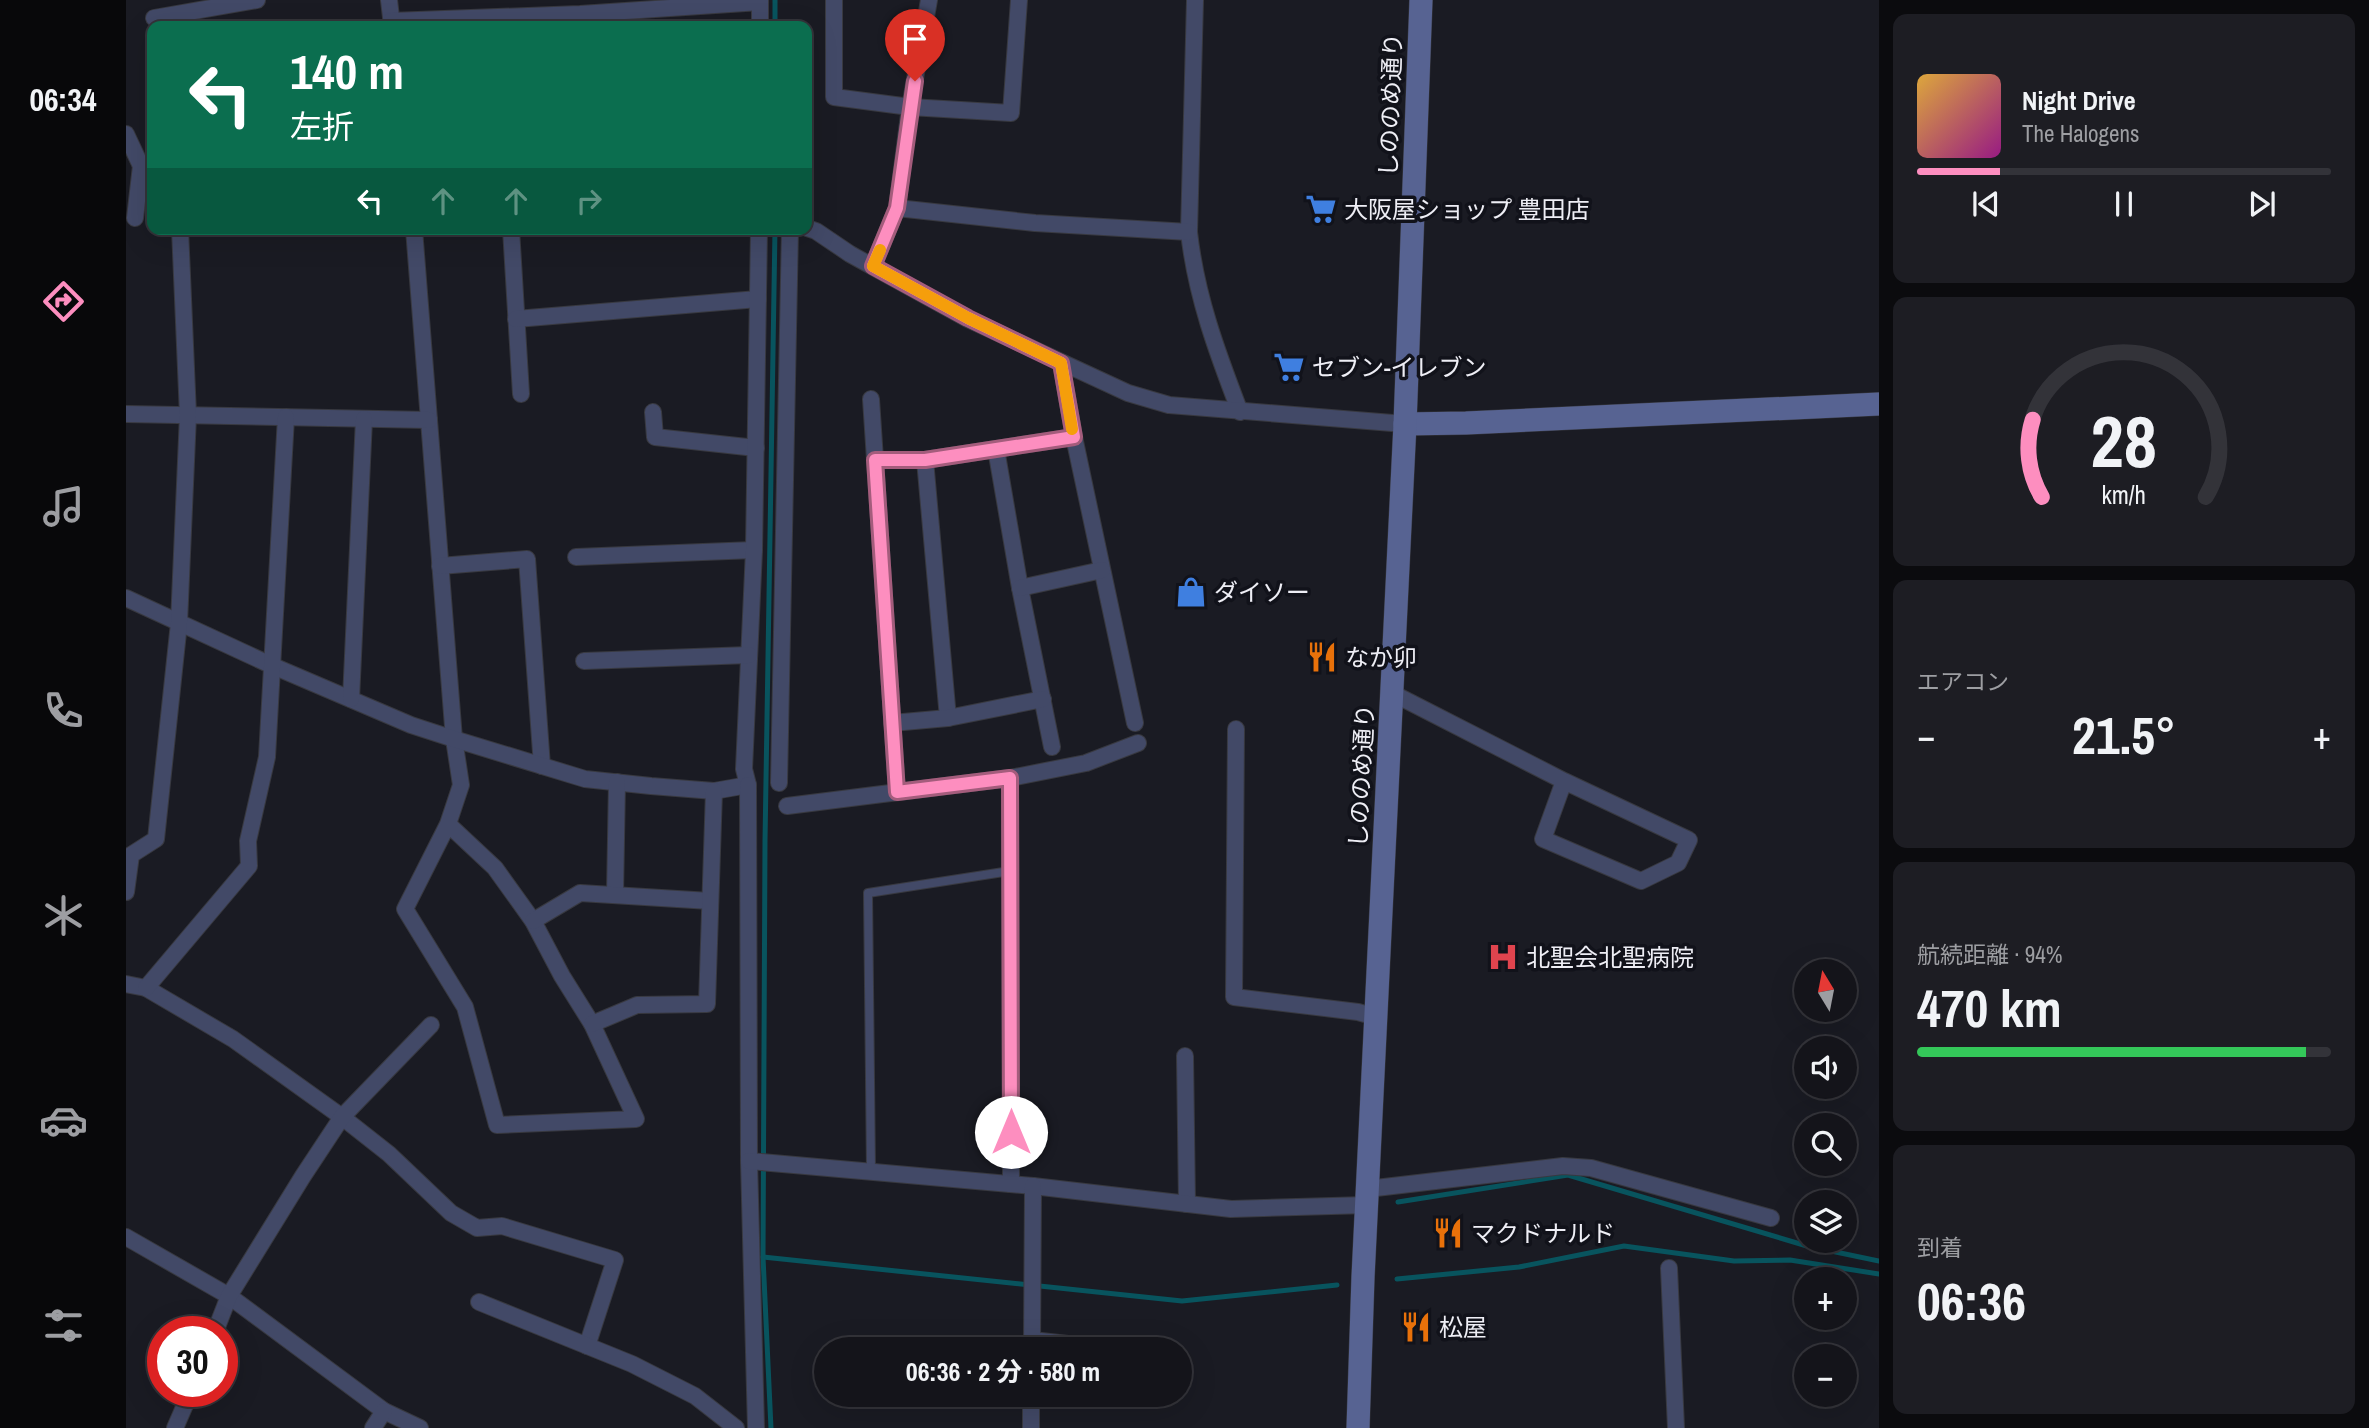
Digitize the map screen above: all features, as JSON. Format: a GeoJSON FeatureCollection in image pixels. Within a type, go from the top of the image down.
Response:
{"type":"FeatureCollection","features":[{"type":"Feature","properties":{"kind":"main road","name":"しののめ通り"},"geometry":{"type":"LineString","coordinates":[[1358,1428],[1405,424],[1421,0]]}},
{"type":"Feature","properties":{"kind":"main road"},"geometry":{"type":"LineString","coordinates":[[1405,424],[1879,404]]}},
{"type":"Feature","properties":{"kind":"street"},"geometry":{"type":"LineString","coordinates":[[154,18],[200,18],[257,0]]}},
{"type":"Feature","properties":{"kind":"street"},"geometry":{"type":"LineString","coordinates":[[389,0],[391,21]]}},
{"type":"Feature","properties":{"kind":"street"},"geometry":{"type":"LineString","coordinates":[[834,0],[834,97],[911,107],[1011,113],[1019,0]]}},
{"type":"Feature","properties":{"kind":"street"},"geometry":{"type":"LineString","coordinates":[[873,266],[897,208],[929,0]]}},
{"type":"Feature","properties":{"kind":"street"},"geometry":{"type":"LineString","coordinates":[[1195,0],[1189,232],[1193,269],[1204,314],[1240,412]]}},
{"type":"Feature","properties":{"kind":"street"},"geometry":{"type":"LineString","coordinates":[[448,21],[760,1],[760,21]]}},
{"type":"Feature","properties":{"kind":"street"},"geometry":{"type":"LineString","coordinates":[[126,134],[141,166],[130,218]]}},
{"type":"Feature","properties":{"kind":"street"},"geometry":{"type":"LineString","coordinates":[[897,208],[1035,223],[1189,232]]}},
{"type":"Feature","properties":{"kind":"street"},"geometry":{"type":"LineString","coordinates":[[812,231],[968,318],[1128,393],[1169,405],[1405,424]]}},
{"type":"Feature","properties":{"kind":"street"},"geometry":{"type":"LineString","coordinates":[[126,892],[131,855],[156,839],[179,623],[188,415],[180,235]]}},
{"type":"Feature","properties":{"kind":"street"},"geometry":{"type":"LineString","coordinates":[[414,235],[454,739],[461,785],[448,824],[405,909],[466,1007],[497,1125],[636,1119],[592,1024],[562,976],[533,921],[495,868],[448,824]]}},
{"type":"Feature","properties":{"kind":"street"},"geometry":{"type":"LineString","coordinates":[[511,235],[521,394]]}},
{"type":"Feature","properties":{"kind":"street"},"geometry":{"type":"LineString","coordinates":[[756,1428],[748,785],[744,769],[754,550],[759,235]]}},
{"type":"Feature","properties":{"kind":"street"},"geometry":{"type":"LineString","coordinates":[[779,783],[790,235]]}},
{"type":"Feature","properties":{"kind":"street"},"geometry":{"type":"LineString","coordinates":[[516,319],[758,299]]}},
{"type":"Feature","properties":{"kind":"street"},"geometry":{"type":"LineString","coordinates":[[1061,363],[1074,437],[1135,723]]}},
{"type":"Feature","properties":{"kind":"street"},"geometry":{"type":"LineString","coordinates":[[871,399],[897,792]]}},
{"type":"Feature","properties":{"kind":"street"},"geometry":{"type":"LineString","coordinates":[[653,412],[654,438],[756,448]]}},
{"type":"Feature","properties":{"kind":"street"},"geometry":{"type":"LineString","coordinates":[[126,414],[429,420]]}},
{"type":"Feature","properties":{"kind":"street"},"geometry":{"type":"LineString","coordinates":[[146,988],[249,866],[248,841],[267,757],[286,417]]}},
{"type":"Feature","properties":{"kind":"street"},"geometry":{"type":"LineString","coordinates":[[351,699],[364,419]]}},
{"type":"Feature","properties":{"kind":"street"},"geometry":{"type":"LineString","coordinates":[[875,460],[925,460],[1074,437]]}},
{"type":"Feature","properties":{"kind":"street"},"geometry":{"type":"LineString","coordinates":[[996,449],[1052,747]]}},
{"type":"Feature","properties":{"kind":"street"},"geometry":{"type":"LineString","coordinates":[[925,460],[948,718]]}},
{"type":"Feature","properties":{"kind":"street"},"geometry":{"type":"LineString","coordinates":[[576,557],[754,550]]}},
{"type":"Feature","properties":{"kind":"street"},"geometry":{"type":"LineString","coordinates":[[440,566],[527,559],[542,766]]}},
{"type":"Feature","properties":{"kind":"street"},"geometry":{"type":"LineString","coordinates":[[1020,588],[1102,570]]}},
{"type":"Feature","properties":{"kind":"street"},"geometry":{"type":"LineString","coordinates":[[126,597],[272,666],[411,726],[585,779],[714,790],[748,785]]}},
{"type":"Feature","properties":{"kind":"street"},"geometry":{"type":"LineString","coordinates":[[584,662],[749,656]]}},
{"type":"Feature","properties":{"kind":"street"},"geometry":{"type":"LineString","coordinates":[[1392,693],[1689,841],[1678,863],[1641,881],[1544,839],[1564,781]]}},
{"type":"Feature","properties":{"kind":"street"},"geometry":{"type":"LineString","coordinates":[[892,723],[948,718],[1043,699]]}},
{"type":"Feature","properties":{"kind":"street"},"geometry":{"type":"LineString","coordinates":[[1236,729],[1234,997],[1357,1012],[1376,1017]]}},
{"type":"Feature","properties":{"kind":"street"},"geometry":{"type":"LineString","coordinates":[[788,806],[1010,778],[1086,763],[1139,743]]}},
{"type":"Feature","properties":{"kind":"street"},"geometry":{"type":"LineString","coordinates":[[1010,778],[1011,1184]]}},
{"type":"Feature","properties":{"kind":"street"},"geometry":{"type":"LineString","coordinates":[[615,895],[617,782]]}},
{"type":"Feature","properties":{"kind":"street"},"geometry":{"type":"LineString","coordinates":[[592,1024],[637,1005],[707,1004],[714,790]]}},
{"type":"Feature","properties":{"kind":"street"},"geometry":{"type":"LineString","coordinates":[[533,921],[580,893],[710,901]]}},
{"type":"Feature","properties":{"kind":"street"},"geometry":{"type":"LineString","coordinates":[[126,984],[146,988],[233,1039],[342,1117],[389,1154],[452,1213],[477,1228],[502,1226],[615,1260],[587,1346]]}},
{"type":"Feature","properties":{"kind":"street"},"geometry":{"type":"LineString","coordinates":[[221,1316],[229,1296],[342,1117],[431,1026]]}},
{"type":"Feature","properties":{"kind":"street"},"geometry":{"type":"LineString","coordinates":[[1185,1056],[1188,1204]]}},
{"type":"Feature","properties":{"kind":"street"},"geometry":{"type":"LineString","coordinates":[[752,1161],[1033,1186],[1231,1209],[1367,1197],[1398,1187],[1563,1166],[1591,1168],[1771,1218]]}},
{"type":"Feature","properties":{"kind":"street"},"geometry":{"type":"LineString","coordinates":[[1032,1337],[1033,1186]]}},
{"type":"Feature","properties":{"kind":"street"},"geometry":{"type":"LineString","coordinates":[[126,1237],[229,1296],[384,1411],[421,1428]]}},
{"type":"Feature","properties":{"kind":"street"},"geometry":{"type":"LineString","coordinates":[[1669,1268],[1676,1428]]}},
{"type":"Feature","properties":{"kind":"street"},"geometry":{"type":"LineString","coordinates":[[479,1303],[632,1364],[695,1396],[736,1428]]}},
{"type":"Feature","properties":{"kind":"street"},"geometry":{"type":"LineString","coordinates":[[175,1428],[184,1407]]}},
{"type":"Feature","properties":{"kind":"street"},"geometry":{"type":"LineString","coordinates":[[1031,1407],[1031,1428]]}},
{"type":"Feature","properties":{"kind":"street"},"geometry":{"type":"LineString","coordinates":[[373,1428],[384,1411]]}},
{"type":"Feature","properties":{"kind":"lane"},"geometry":{"type":"LineString","coordinates":[[871,1172],[867,893],[1010,871]]}},
{"type":"Feature","properties":{"kind":"waterway"},"geometry":{"type":"LineString","coordinates":[[775,0],[775,21]]}},
{"type":"Feature","properties":{"kind":"waterway"},"geometry":{"type":"LineString","coordinates":[[771,1428],[763,1257],[765,841],[775,235]]}},
{"type":"Feature","properties":{"kind":"waterway"},"geometry":{"type":"LineString","coordinates":[[1398,1202],[1568,1175],[1807,1246],[1879,1261]]}},
{"type":"Feature","properties":{"kind":"waterway"},"geometry":{"type":"LineString","coordinates":[[1397,1279],[1519,1267],[1624,1246],[1734,1261],[1790,1260],[1879,1274]]}},
{"type":"Feature","properties":{"kind":"waterway"},"geometry":{"type":"LineString","coordinates":[[763,1257],[1182,1301],[1337,1285]]}},
{"type":"Feature","properties":{"kind":"slow traffic"},"geometry":{"type":"LineString","coordinates":[[880,250],[873,266],[968,318],[1061,363],[1072,429]]}},
{"type":"Feature","properties":{"kind":"place","name":"大阪屋ショップ 豊田店"},"geometry":{"type":"Point","coordinates":[1321,209]}},
{"type":"Feature","properties":{"kind":"place","name":"セブン-イレブン"},"geometry":{"type":"Point","coordinates":[1289,367]}},
{"type":"Feature","properties":{"kind":"place","name":"ダイソー"},"geometry":{"type":"Point","coordinates":[1191,592]}},
{"type":"Feature","properties":{"kind":"place","name":"なか卯"},"geometry":{"type":"Point","coordinates":[1322,657]}},
{"type":"Feature","properties":{"kind":"place","name":"北聖会北聖病院"},"geometry":{"type":"Point","coordinates":[1503,957]}},
{"type":"Feature","properties":{"kind":"place","name":"マクドナルド"},"geometry":{"type":"Point","coordinates":[1448,1233]}},
{"type":"Feature","properties":{"kind":"place","name":"松屋"},"geometry":{"type":"Point","coordinates":[1416,1327]}},
{"type":"Feature","properties":{"kind":"route"},"geometry":{"type":"LineString","coordinates":[[915,81],[897,208],[873,266],[968,318],[1061,363],[1074,437],[925,460],[875,460],[897,792],[1010,778],[1011,1132]]}}]}
